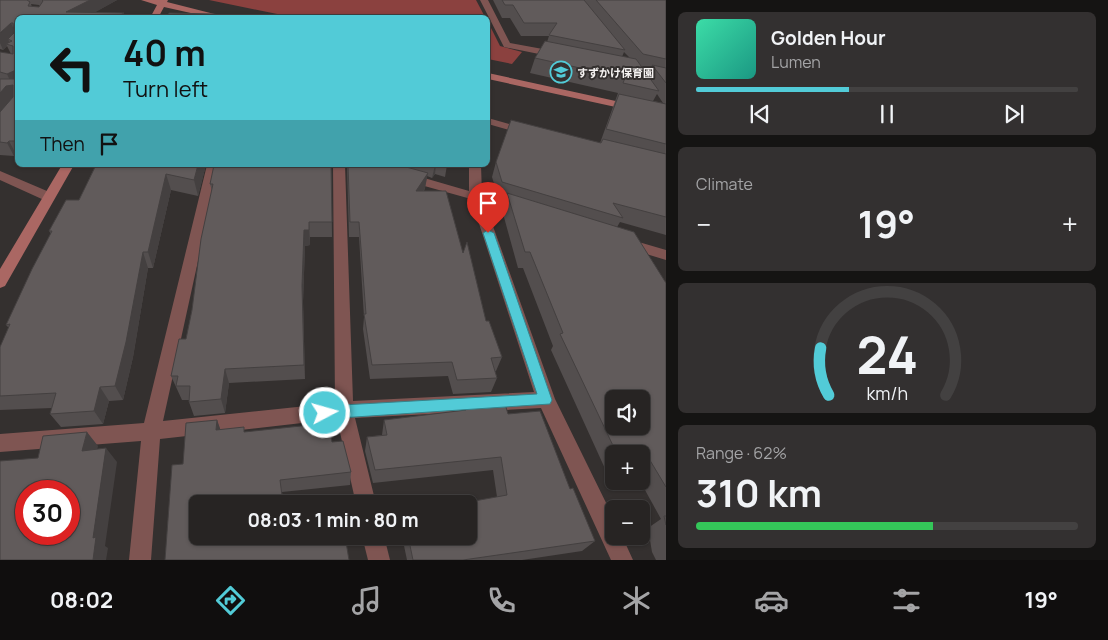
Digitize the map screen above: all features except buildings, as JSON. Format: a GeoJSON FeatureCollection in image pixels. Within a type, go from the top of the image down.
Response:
{"type":"FeatureCollection","features":[{"type":"Feature","properties":{"kind":"street"},"geometry":{"type":"LineString","coordinates":[[145,0],[164,2],[214,15]]}},
{"type":"Feature","properties":{"kind":"street"},"geometry":{"type":"LineString","coordinates":[[484,0],[507,45],[565,56]]}},
{"type":"Feature","properties":{"kind":"street"},"geometry":{"type":"LineString","coordinates":[[156,15],[164,2]]}},
{"type":"Feature","properties":{"kind":"street"},"geometry":{"type":"LineString","coordinates":[[490,76],[665,115]]}},
{"type":"Feature","properties":{"kind":"street"},"geometry":{"type":"LineString","coordinates":[[653,100],[665,115]]}},
{"type":"Feature","properties":{"kind":"street"},"geometry":{"type":"LineString","coordinates":[[490,122],[535,134]]}},
{"type":"Feature","properties":{"kind":"street"},"geometry":{"type":"LineString","coordinates":[[0,282],[67,167]]}},
{"type":"Feature","properties":{"kind":"street"},"geometry":{"type":"LineString","coordinates":[[140,560],[152,431],[213,167]]}},
{"type":"Feature","properties":{"kind":"street"},"geometry":{"type":"LineString","coordinates":[[340,167],[344,410],[364,495]]}},
{"type":"Feature","properties":{"kind":"street"},"geometry":{"type":"LineString","coordinates":[[474,167],[476,196],[546,400],[622,560]]}},
{"type":"Feature","properties":{"kind":"street"},"geometry":{"type":"LineString","coordinates":[[392,173],[531,213]]}},
{"type":"Feature","properties":{"kind":"street"},"geometry":{"type":"LineString","coordinates":[[0,175],[49,198]]}},
{"type":"Feature","properties":{"kind":"street"},"geometry":{"type":"LineString","coordinates":[[614,239],[666,255]]}},
{"type":"Feature","properties":{"kind":"street"},"geometry":{"type":"LineString","coordinates":[[642,248],[650,264]]}},
{"type":"Feature","properties":{"kind":"street"},"geometry":{"type":"LineString","coordinates":[[0,443],[152,431],[344,410],[546,400]]}},
{"type":"Feature","properties":{"kind":"street"},"geometry":{"type":"LineString","coordinates":[[376,545],[379,560]]}},
{"type":"Feature","properties":{"kind":"shaded area"},"geometry":{"type":"Polygon","coordinates":[[[209,0],[476,0],[484,15],[282,15],[209,0]]]}},
{"type":"Feature","properties":{"kind":"shaded area"},"geometry":{"type":"Polygon","coordinates":[[[490,26],[500,46],[522,52],[512,64],[490,59],[490,26]]]}},
{"type":"Feature","properties":{"kind":"place","name":"すずかけ保育園"},"geometry":{"type":"Point","coordinates":[561,72]}},
{"type":"Feature","properties":{"kind":"route"},"geometry":{"type":"LineString","coordinates":[[325,413],[344,410],[546,400],[488,233]]}}]}
